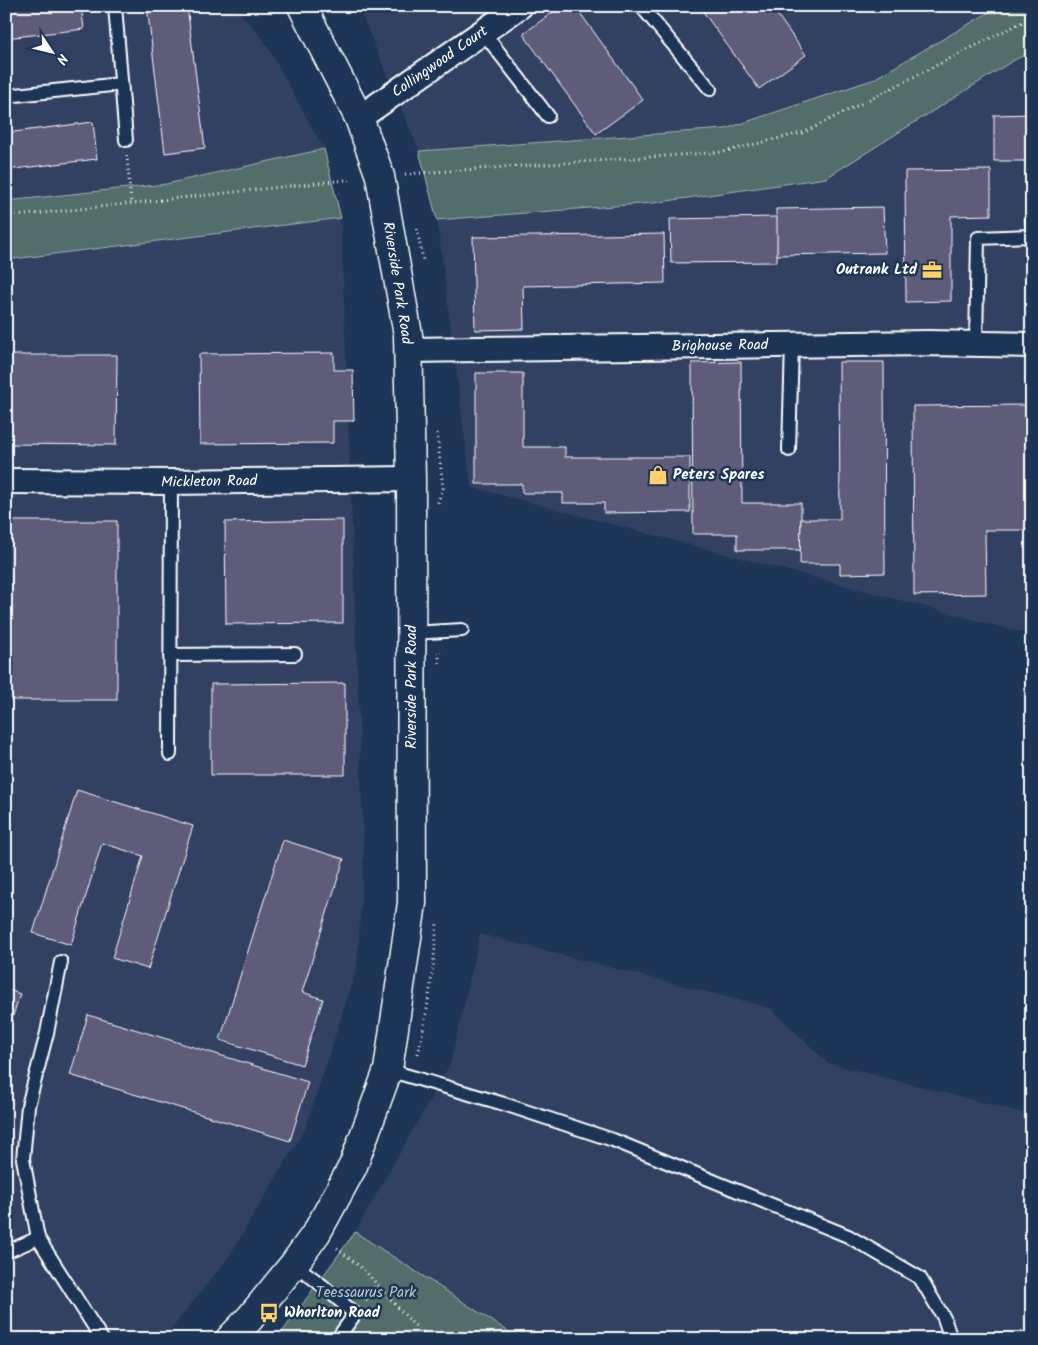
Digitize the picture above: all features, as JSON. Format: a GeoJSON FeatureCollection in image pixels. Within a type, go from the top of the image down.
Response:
{"type":"FeatureCollection","features":[{"type":"Feature","properties":{"kind":"street","name":"Riverside Park Road"},"geometry":{"type":"LineString","coordinates":[[230,1339],[250,1318],[294,1264],[317,1232],[353,1166],[388,1070],[412,903],[412,479],[408,335],[380,176],[359,118],[302,6]]}},
{"type":"Feature","properties":{"kind":"street","name":"Collingwood Court"},"geometry":{"type":"LineString","coordinates":[[359,118],[520,6]]}},
{"type":"Feature","properties":{"kind":"street","name":"Brighouse Road"},"geometry":{"type":"LineString","coordinates":[[408,350],[928,343],[1032,345]]}},
{"type":"Feature","properties":{"kind":"street","name":"Mickleton Road"},"geometry":{"type":"LineString","coordinates":[[6,480],[171,482],[412,479]]}},
{"type":"Feature","properties":{"kind":"lane"},"geometry":{"type":"LineString","coordinates":[[115,6],[126,140]]}},
{"type":"Feature","properties":{"kind":"lane"},"geometry":{"type":"LineString","coordinates":[[641,6],[710,90]]}},
{"type":"Feature","properties":{"kind":"lane"},"geometry":{"type":"LineString","coordinates":[[483,32],[548,116]]}},
{"type":"Feature","properties":{"kind":"lane"},"geometry":{"type":"LineString","coordinates":[[6,96],[121,84]]}},
{"type":"Feature","properties":{"kind":"lane"},"geometry":{"type":"LineString","coordinates":[[976,344],[978,238],[1032,236]]}},
{"type":"Feature","properties":{"kind":"lane"},"geometry":{"type":"LineString","coordinates":[[789,450],[792,345]]}},
{"type":"Feature","properties":{"kind":"lane"},"geometry":{"type":"LineString","coordinates":[[170,754],[171,482]]}},
{"type":"Feature","properties":{"kind":"lane"},"geometry":{"type":"LineString","coordinates":[[412,633],[462,630]]}},
{"type":"Feature","properties":{"kind":"lane"},"geometry":{"type":"LineString","coordinates":[[170,655],[295,654]]}},
{"type":"Feature","properties":{"kind":"lane"},"geometry":{"type":"LineString","coordinates":[[61,962],[48,1034],[28,1106],[23,1159],[38,1238],[102,1339]]}},
{"type":"Feature","properties":{"kind":"lane"},"geometry":{"type":"LineString","coordinates":[[388,1070],[504,1104],[613,1140],[848,1236],[920,1278],[944,1318],[951,1339]]}},
{"type":"Feature","properties":{"kind":"lane"},"geometry":{"type":"LineString","coordinates":[[6,1252],[38,1238]]}},
{"type":"Feature","properties":{"kind":"lane"},"geometry":{"type":"LineString","coordinates":[[294,1264],[355,1314],[337,1339]]}},
{"type":"Feature","properties":{"kind":"path"},"geometry":{"type":"LineString","coordinates":[[6,218],[380,176],[723,152],[804,132],[1032,18]]}},
{"type":"Feature","properties":{"kind":"path"},"geometry":{"type":"LineString","coordinates":[[126,140],[131,204]]}},
{"type":"Feature","properties":{"kind":"path"},"geometry":{"type":"LineString","coordinates":[[317,1232],[365,1271],[412,1323],[432,1339]]}},
{"type":"Feature","properties":{"kind":"shaded area"},"geometry":{"type":"Polygon","coordinates":[[[6,6],[234,6],[264,40],[324,149],[166,184],[6,201],[6,6]]]}},
{"type":"Feature","properties":{"kind":"shaded area"},"geometry":{"type":"Polygon","coordinates":[[[358,6],[1000,6],[872,80],[725,129],[419,151],[358,6]]]}},
{"type":"Feature","properties":{"kind":"shaded area"},"geometry":{"type":"Polygon","coordinates":[[[1032,51],[1032,635],[471,487],[437,220],[653,203],[1011,62],[1032,51]]]}},
{"type":"Feature","properties":{"kind":"shaded area"},"geometry":{"type":"Polygon","coordinates":[[[341,218],[364,858],[357,968],[306,1127],[229,1257],[163,1339],[6,1339],[6,260],[341,218]]]}},
{"type":"Feature","properties":{"kind":"shaded area"},"geometry":{"type":"Polygon","coordinates":[[[480,934],[770,1008],[828,1063],[1032,1115],[1032,1339],[520,1339],[355,1232],[450,1064],[480,934]]]}},
{"type":"Feature","properties":{"kind":"green space"},"geometry":{"type":"Polygon","coordinates":[[[1000,6],[1032,6],[1032,51],[1011,62],[826,178],[653,203],[437,220],[419,151],[725,129],[872,80],[1000,6]]]}},
{"type":"Feature","properties":{"kind":"green space"},"geometry":{"type":"Polygon","coordinates":[[[324,149],[341,218],[6,260],[6,201],[166,184],[324,149]]]}},
{"type":"Feature","properties":{"kind":"green space","name":"Teessaurus Park"},"geometry":{"type":"Polygon","coordinates":[[[355,1232],[520,1339],[277,1339],[355,1232]]]}},
{"type":"Feature","properties":{"kind":"building"},"geometry":{"type":"Polygon","coordinates":[[[6,6],[81,6],[84,29],[6,38],[6,6]]]}},
{"type":"Feature","properties":{"kind":"building"},"geometry":{"type":"Polygon","coordinates":[[[147,6],[187,6],[205,148],[165,153],[147,6]]]}},
{"type":"Feature","properties":{"kind":"building"},"geometry":{"type":"Polygon","coordinates":[[[561,6],[575,6],[643,100],[596,134],[523,34],[561,6]]]}},
{"type":"Feature","properties":{"kind":"building"},"geometry":{"type":"Polygon","coordinates":[[[699,6],[771,6],[806,55],[759,89],[699,6]]]}},
{"type":"Feature","properties":{"kind":"building"},"geometry":{"type":"Polygon","coordinates":[[[1032,114],[1032,161],[994,161],[994,115],[1032,114]]]}},
{"type":"Feature","properties":{"kind":"building"},"geometry":{"type":"Polygon","coordinates":[[[93,122],[97,159],[6,170],[6,133],[93,122]]]}},
{"type":"Feature","properties":{"kind":"building"},"geometry":{"type":"Polygon","coordinates":[[[991,170],[991,215],[951,216],[951,301],[906,302],[905,171],[991,170]]]}},
{"type":"Feature","properties":{"kind":"building"},"geometry":{"type":"Polygon","coordinates":[[[883,207],[885,253],[777,255],[776,209],[883,207]]]}},
{"type":"Feature","properties":{"kind":"building"},"geometry":{"type":"Polygon","coordinates":[[[777,217],[777,262],[671,263],[670,219],[777,217]]]}},
{"type":"Feature","properties":{"kind":"building"},"geometry":{"type":"Polygon","coordinates":[[[664,234],[665,283],[523,286],[524,329],[475,330],[473,237],[664,234]]]}},
{"type":"Feature","properties":{"kind":"building"},"geometry":{"type":"Polygon","coordinates":[[[334,353],[334,370],[353,370],[354,421],[333,421],[333,443],[200,444],[199,354],[334,353]]]}},
{"type":"Feature","properties":{"kind":"building"},"geometry":{"type":"Polygon","coordinates":[[[6,355],[117,355],[116,445],[6,444],[6,355]]]}},
{"type":"Feature","properties":{"kind":"building"},"geometry":{"type":"Polygon","coordinates":[[[741,362],[742,503],[801,503],[801,550],[737,550],[737,534],[693,534],[692,363],[741,362]]]}},
{"type":"Feature","properties":{"kind":"building"},"geometry":{"type":"Polygon","coordinates":[[[839,362],[884,362],[885,573],[840,574],[840,564],[800,564],[801,519],[840,519],[839,362]]]}},
{"type":"Feature","properties":{"kind":"building"},"geometry":{"type":"Polygon","coordinates":[[[476,373],[523,373],[523,447],[565,447],[565,457],[690,457],[690,512],[604,513],[604,503],[563,503],[563,493],[522,493],[522,484],[476,484],[476,373]]]}},
{"type":"Feature","properties":{"kind":"building"},"geometry":{"type":"Polygon","coordinates":[[[1032,405],[1032,530],[985,530],[986,594],[914,595],[913,406],[1032,405]]]}},
{"type":"Feature","properties":{"kind":"building"},"geometry":{"type":"Polygon","coordinates":[[[343,520],[343,623],[226,624],[225,522],[343,520]]]}},
{"type":"Feature","properties":{"kind":"building"},"geometry":{"type":"Polygon","coordinates":[[[6,521],[117,521],[117,700],[6,700],[6,521]]]}},
{"type":"Feature","properties":{"kind":"building"},"geometry":{"type":"Polygon","coordinates":[[[345,683],[345,775],[211,775],[211,684],[345,683]]]}},
{"type":"Feature","properties":{"kind":"building"},"geometry":{"type":"Polygon","coordinates":[[[77,790],[193,826],[148,969],[112,958],[143,856],[102,843],[71,945],[33,933],[77,790]]]}},
{"type":"Feature","properties":{"kind":"building"},"geometry":{"type":"Polygon","coordinates":[[[283,840],[344,859],[302,992],[323,999],[302,1065],[220,1040],[283,840]]]}},
{"type":"Feature","properties":{"kind":"building"},"geometry":{"type":"Polygon","coordinates":[[[6,989],[20,994],[8,1031],[6,1031],[6,989]]]}},
{"type":"Feature","properties":{"kind":"building"},"geometry":{"type":"Polygon","coordinates":[[[88,1015],[308,1082],[290,1141],[70,1075],[88,1015]]]}},
{"type":"Feature","properties":{"kind":"place","name":"Outrank Ltd"},"geometry":{"type":"Point","coordinates":[932,270]}},
{"type":"Feature","properties":{"kind":"place","name":"Peters Spares"},"geometry":{"type":"Point","coordinates":[658,475]}},
{"type":"Feature","properties":{"kind":"place","name":"Whorlton Road"},"geometry":{"type":"Point","coordinates":[269,1313]}}]}
